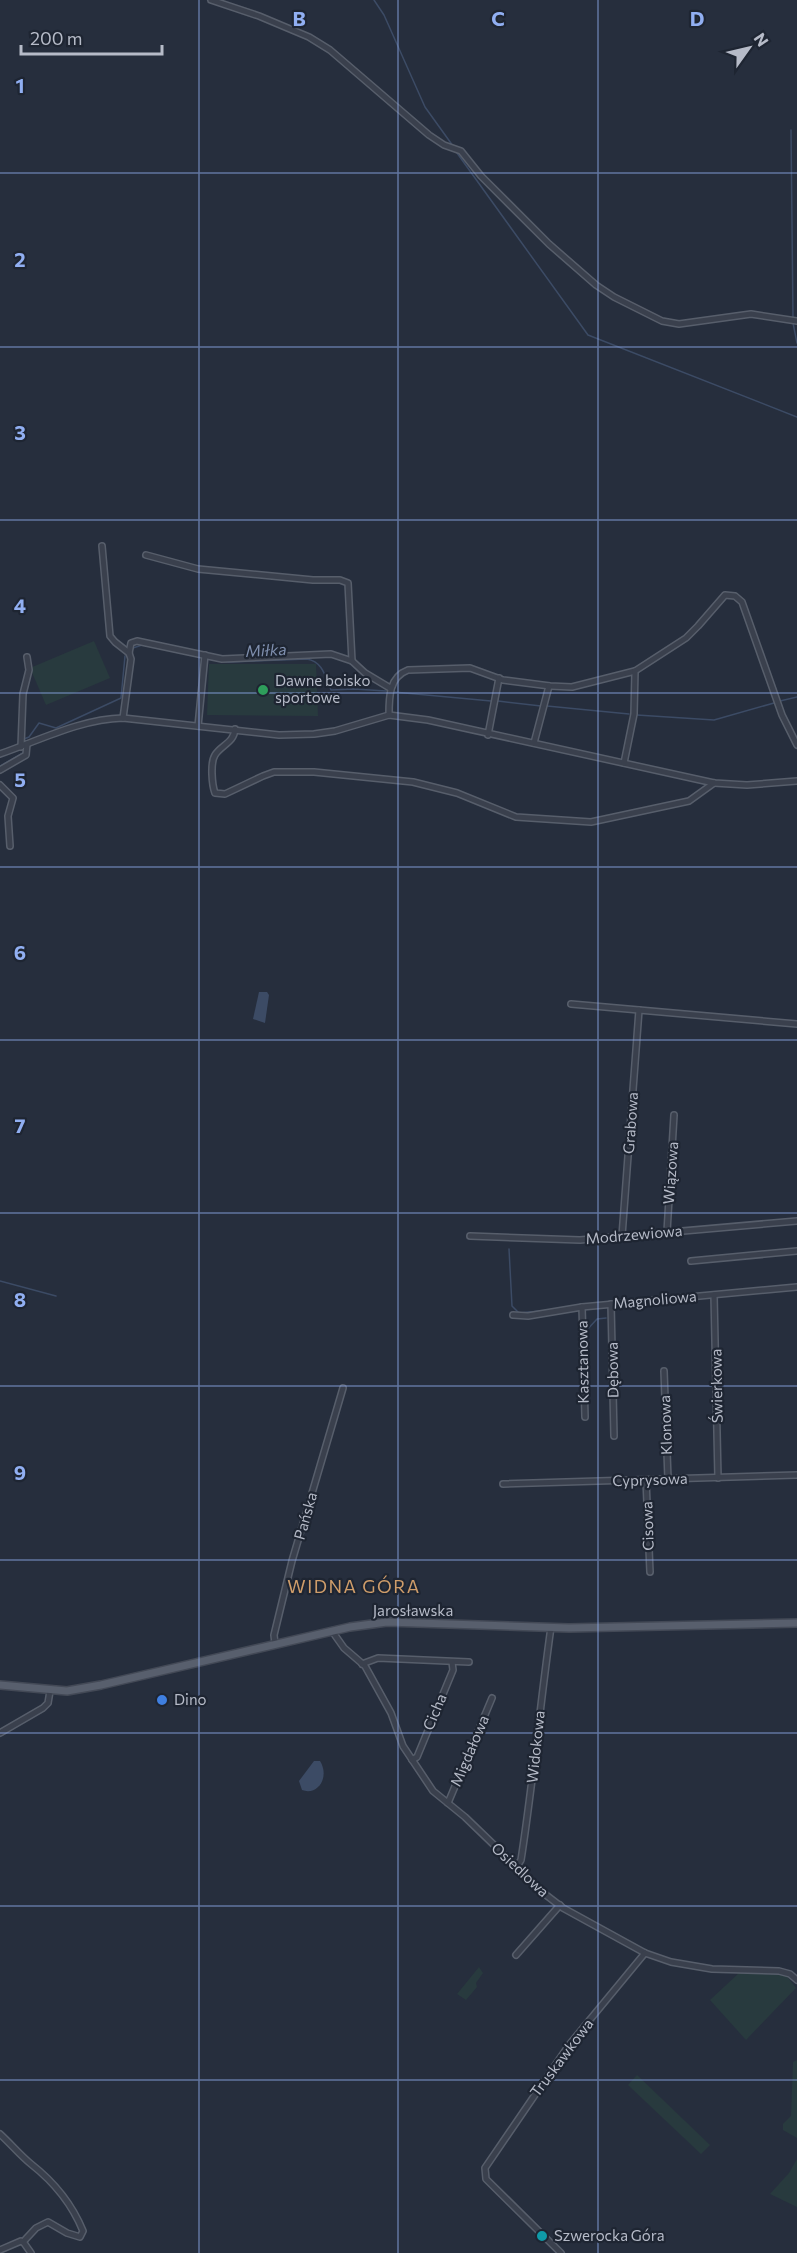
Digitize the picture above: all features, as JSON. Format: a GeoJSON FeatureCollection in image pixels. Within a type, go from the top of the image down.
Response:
{"type":"FeatureCollection","features":[{"type":"Feature","properties":{"kind":"main road","name":"Jarosławska"},"geometry":{"type":"LineString","coordinates":[[0,1685],[67,1691],[102,1685],[351,1626],[387,1622],[629,1628],[797,1623]]}},
{"type":"Feature","properties":{"kind":"street"},"geometry":{"type":"LineString","coordinates":[[211,0],[260,16],[309,37],[330,50],[429,135],[450,147],[457,148],[549,244],[578,270],[614,297],[662,321],[679,324],[751,314],[797,321]]}},
{"type":"Feature","properties":{"kind":"street"},"geometry":{"type":"LineString","coordinates":[[102,546],[110,636],[129,653],[131,659],[123,718]]}},
{"type":"Feature","properties":{"kind":"street"},"geometry":{"type":"LineString","coordinates":[[146,555],[200,569],[340,580],[348,583],[352,661]]}},
{"type":"Feature","properties":{"kind":"street"},"geometry":{"type":"LineString","coordinates":[[389,715],[390,688],[402,672],[408,670],[470,669],[499,678],[549,686],[572,687],[635,671],[686,638],[725,594],[735,596],[742,602],[747,612],[782,715],[797,745]]}},
{"type":"Feature","properties":{"kind":"street"},"geometry":{"type":"LineString","coordinates":[[129,653],[131,643],[137,641],[222,659],[331,654],[352,661],[364,673],[390,688]]}},
{"type":"Feature","properties":{"kind":"street"},"geometry":{"type":"LineString","coordinates":[[0,770],[26,755],[23,694],[28,670],[27,657]]}},
{"type":"Feature","properties":{"kind":"street"},"geometry":{"type":"LineString","coordinates":[[198,726],[205,657]]}},
{"type":"Feature","properties":{"kind":"street"},"geometry":{"type":"LineString","coordinates":[[624,763],[634,714],[635,671]]}},
{"type":"Feature","properties":{"kind":"street"},"geometry":{"type":"LineString","coordinates":[[488,735],[499,678]]}},
{"type":"Feature","properties":{"kind":"street"},"geometry":{"type":"LineString","coordinates":[[534,743],[549,686]]}},
{"type":"Feature","properties":{"kind":"street"},"geometry":{"type":"LineString","coordinates":[[0,754],[105,718],[279,735],[335,731],[389,715],[428,720],[714,783],[747,785],[797,780]]}},
{"type":"Feature","properties":{"kind":"street"},"geometry":{"type":"LineString","coordinates":[[235,729],[235,735],[230,742],[215,754],[213,787],[215,793],[219,795],[274,772],[314,772],[413,782],[457,793],[516,817],[591,822],[689,801],[714,783]]}},
{"type":"Feature","properties":{"kind":"street"},"geometry":{"type":"LineString","coordinates":[[0,785],[13,798],[8,816],[10,846]]}},
{"type":"Feature","properties":{"kind":"street"},"geometry":{"type":"LineString","coordinates":[[571,1004],[797,1024]]}},
{"type":"Feature","properties":{"kind":"street","name":"Grabowa"},"geometry":{"type":"LineString","coordinates":[[622,1236],[639,1010]]}},
{"type":"Feature","properties":{"kind":"street","name":"Wiązowa"},"geometry":{"type":"LineString","coordinates":[[667,1232],[674,1115]]}},
{"type":"Feature","properties":{"kind":"street","name":"Modrzewiowa"},"geometry":{"type":"LineString","coordinates":[[470,1236],[580,1240],[797,1221]]}},
{"type":"Feature","properties":{"kind":"street"},"geometry":{"type":"LineString","coordinates":[[691,1261],[797,1251]]}},
{"type":"Feature","properties":{"kind":"street","name":"Magnoliowa"},"geometry":{"type":"LineString","coordinates":[[513,1315],[528,1316],[582,1307],[797,1287]]}},
{"type":"Feature","properties":{"kind":"street","name":"Świerkowa"},"geometry":{"type":"LineString","coordinates":[[714,1295],[718,1478]]}},
{"type":"Feature","properties":{"kind":"street","name":"Dębowa"},"geometry":{"type":"LineString","coordinates":[[611,1305],[614,1436]]}},
{"type":"Feature","properties":{"kind":"street","name":"Kasztanowa"},"geometry":{"type":"LineString","coordinates":[[582,1307],[585,1417]]}},
{"type":"Feature","properties":{"kind":"street","name":"Klonowa"},"geometry":{"type":"LineString","coordinates":[[664,1371],[668,1479]]}},
{"type":"Feature","properties":{"kind":"street","name":"Pańska"},"geometry":{"type":"LineString","coordinates":[[275,1644],[274,1635],[292,1562],[343,1388]]}},
{"type":"Feature","properties":{"kind":"street","name":"Cyprysowa"},"geometry":{"type":"LineString","coordinates":[[503,1484],[797,1475]]}},
{"type":"Feature","properties":{"kind":"street","name":"Cisowa"},"geometry":{"type":"LineString","coordinates":[[646,1480],[650,1572]]}},
{"type":"Feature","properties":{"kind":"street","name":"Widokowa"},"geometry":{"type":"LineString","coordinates":[[517,1866],[521,1860],[528,1813],[550,1627]]}},
{"type":"Feature","properties":{"kind":"street","name":"Osiedlowa"},"geometry":{"type":"LineString","coordinates":[[332,1631],[344,1648],[362,1664],[377,1686],[391,1713],[403,1746],[433,1791],[560,1905],[645,1953],[689,1966],[779,1971],[790,1974],[797,1980]]}},
{"type":"Feature","properties":{"kind":"street"},"geometry":{"type":"LineString","coordinates":[[362,1664],[378,1658],[469,1662]]}},
{"type":"Feature","properties":{"kind":"street","name":"Cicha"},"geometry":{"type":"LineString","coordinates":[[412,1760],[417,1756],[453,1670],[452,1662]]}},
{"type":"Feature","properties":{"kind":"street"},"geometry":{"type":"LineString","coordinates":[[0,1733],[44,1708],[48,1703],[50,1691]]}},
{"type":"Feature","properties":{"kind":"street","name":"Migdałowa"},"geometry":{"type":"LineString","coordinates":[[448,1803],[492,1698]]}},
{"type":"Feature","properties":{"kind":"street"},"geometry":{"type":"LineString","coordinates":[[516,1955],[560,1905]]}},
{"type":"Feature","properties":{"kind":"street","name":"Truskawkowa"},"geometry":{"type":"LineString","coordinates":[[561,2253],[486,2179],[485,2168],[569,2045],[645,1953]]}},
{"type":"Feature","properties":{"kind":"street"},"geometry":{"type":"LineString","coordinates":[[0,2134],[54,2185],[77,2216],[83,2231],[80,2237],[74,2236],[48,2222],[36,2228],[23,2242]]}},
{"type":"Feature","properties":{"kind":"street"},"geometry":{"type":"LineString","coordinates":[[0,2252],[18,2241],[23,2242],[31,2253]]}},
{"type":"Feature","properties":{"kind":"shaded area"},"geometry":{"type":"Polygon","coordinates":[[[94,641],[110,678],[46,705],[30,668],[94,641]]]}},
{"type":"Feature","properties":{"kind":"shaded area","name":"Dawne boisko sportowe"},"geometry":{"type":"Polygon","coordinates":[[[209,664],[316,664],[318,716],[207,715],[209,664]]]}},
{"type":"Feature","properties":{"kind":"shaded area"},"geometry":{"type":"Polygon","coordinates":[[[479,1967],[483,1973],[476,1983],[477,1987],[466,2000],[457,1994],[479,1967]]]}},
{"type":"Feature","properties":{"kind":"shaded area"},"geometry":{"type":"Polygon","coordinates":[[[739,1973],[786,1975],[796,1988],[746,2040],[710,2000],[739,1973]]]}},
{"type":"Feature","properties":{"kind":"shaded area"},"geometry":{"type":"Polygon","coordinates":[[[797,2060],[797,2138],[783,2130],[783,2124],[791,2116],[793,2062],[797,2060]]]}},
{"type":"Feature","properties":{"kind":"shaded area"},"geometry":{"type":"Polygon","coordinates":[[[637,2075],[710,2145],[701,2154],[628,2085],[637,2075]]]}},
{"type":"Feature","properties":{"kind":"shaded area"},"geometry":{"type":"Polygon","coordinates":[[[797,2159],[797,2207],[770,2194],[789,2173],[797,2159]]]}},
{"type":"Feature","properties":{"kind":"water"},"geometry":{"type":"Polygon","coordinates":[[[259,992],[267,992],[269,995],[265,1023],[253,1019],[259,992]]]}},
{"type":"Feature","properties":{"kind":"water"},"geometry":{"type":"Polygon","coordinates":[[[314,1761],[320,1761],[323,1767],[321,1784],[313,1790],[302,1790],[299,1781],[314,1761]]]}},
{"type":"Feature","properties":{"kind":"waterway"},"geometry":{"type":"LineString","coordinates":[[374,0],[384,15],[425,107],[453,146]]}},
{"type":"Feature","properties":{"kind":"waterway"},"geometry":{"type":"LineString","coordinates":[[791,130],[793,318]]}},
{"type":"Feature","properties":{"kind":"waterway"},"geometry":{"type":"LineString","coordinates":[[457,153],[588,335],[797,417]]}},
{"type":"Feature","properties":{"kind":"waterway"},"geometry":{"type":"LineString","coordinates":[[793,323],[797,343]]}},
{"type":"Feature","properties":{"kind":"waterway","name":"Miłka"},"geometry":{"type":"LineString","coordinates":[[133,648],[142,645]]}},
{"type":"Feature","properties":{"kind":"waterway","name":"Miłka"},"geometry":{"type":"LineString","coordinates":[[24,739],[29,737],[39,723],[56,728],[121,698],[125,656]]}},
{"type":"Feature","properties":{"kind":"waterway","name":"Miłka"},"geometry":{"type":"LineString","coordinates":[[214,660],[229,662],[307,659],[320,666],[331,690],[386,691]]}},
{"type":"Feature","properties":{"kind":"waterway","name":"Miłka"},"geometry":{"type":"LineString","coordinates":[[394,692],[491,701]]}},
{"type":"Feature","properties":{"kind":"waterway","name":"Miłka"},"geometry":{"type":"LineString","coordinates":[[780,701],[797,697]]}},
{"type":"Feature","properties":{"kind":"waterway","name":"Miłka"},"geometry":{"type":"LineString","coordinates":[[498,701],[541,706]]}},
{"type":"Feature","properties":{"kind":"waterway","name":"Miłka"},"geometry":{"type":"LineString","coordinates":[[637,715],[714,720],[774,703]]}},
{"type":"Feature","properties":{"kind":"waterway","name":"Miłka"},"geometry":{"type":"LineString","coordinates":[[547,706],[629,714]]}},
{"type":"Feature","properties":{"kind":"waterway","name":"Miłka"},"geometry":{"type":"LineString","coordinates":[[0,766],[23,753],[24,750]]}},
{"type":"Feature","properties":{"kind":"waterway"},"geometry":{"type":"LineString","coordinates":[[509,1249],[512,1306],[519,1313],[540,1311]]}},
{"type":"Feature","properties":{"kind":"waterway"},"geometry":{"type":"LineString","coordinates":[[0,1281],[56,1296]]}},
{"type":"Feature","properties":{"kind":"waterway"},"geometry":{"type":"LineString","coordinates":[[585,1332],[597,1319],[606,1318]]}},
{"type":"Feature","properties":{"kind":"place","name":"Dawne boisko sportowe"},"geometry":{"type":"Point","coordinates":[263,690]}},
{"type":"Feature","properties":{"kind":"place","name":"Dino"},"geometry":{"type":"Point","coordinates":[162,1700]}},
{"type":"Feature","properties":{"kind":"place","name":"Szwerocka Góra"},"geometry":{"type":"Point","coordinates":[542,2236]}},
{"type":"Feature","properties":{"kind":"district","name":"WIDNA GÓRA"},"geometry":{"type":"Point","coordinates":[354,1587]}}]}
